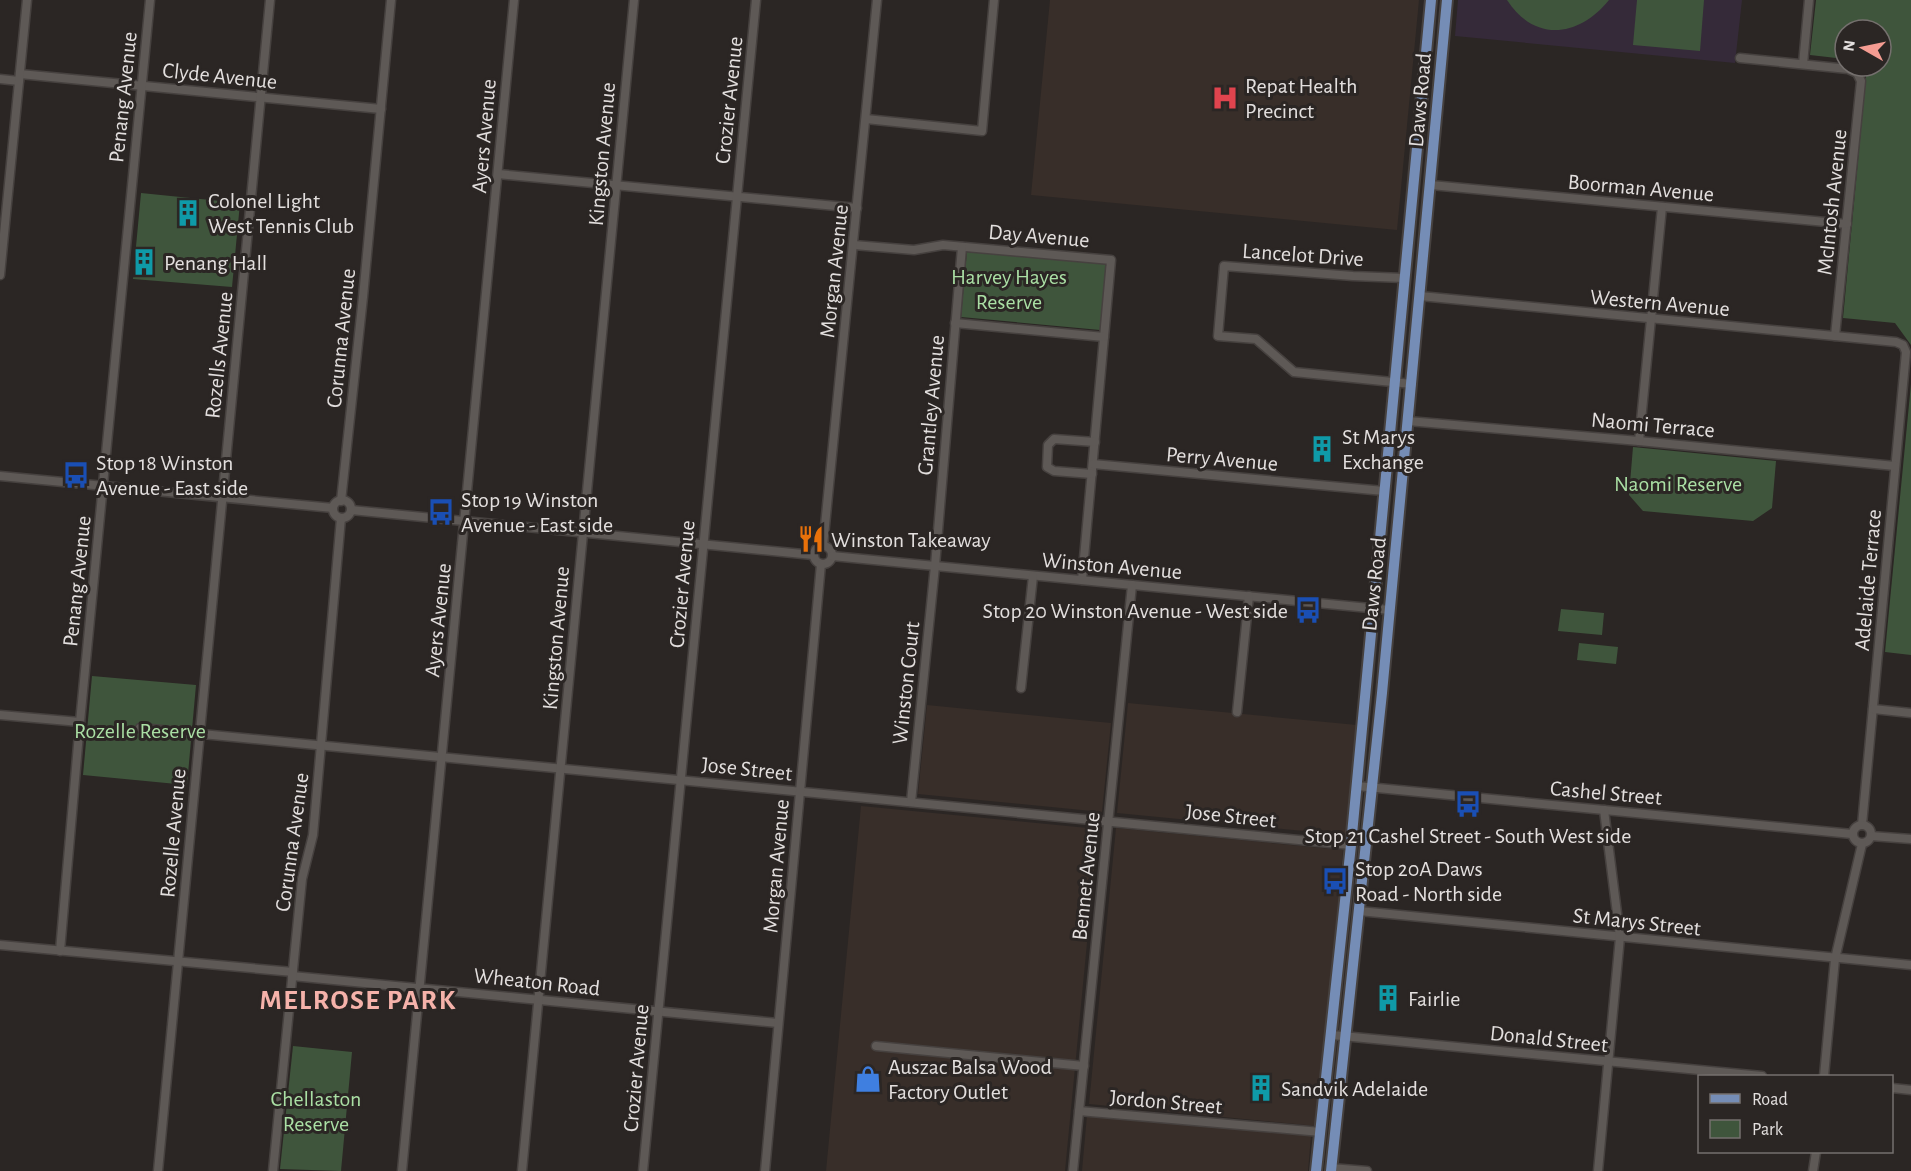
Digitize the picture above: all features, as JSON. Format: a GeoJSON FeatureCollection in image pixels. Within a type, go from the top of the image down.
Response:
{"type":"FeatureCollection","features":[{"type":"Feature","properties":{"kind":"main road","name":"Daws Road"},"geometry":{"type":"LineString","coordinates":[[1316,1171],[1357,786],[1431,0]]}},
{"type":"Feature","properties":{"kind":"main road","name":"Daws Road"},"geometry":{"type":"LineString","coordinates":[[1331,1169],[1390,610],[1447,0]]}},
{"type":"Feature","properties":{"kind":"main road"},"geometry":{"type":"LineString","coordinates":[[1429,22],[1444,31]]}},
{"type":"Feature","properties":{"kind":"main road"},"geometry":{"type":"LineString","coordinates":[[1428,39],[1444,31]]}},
{"type":"Feature","properties":{"kind":"main road"},"geometry":{"type":"LineString","coordinates":[[1411,211],[1421,192],[1431,185],[1416,163]]}},
{"type":"Feature","properties":{"kind":"street"},"geometry":{"type":"LineString","coordinates":[[0,275],[27,0]]}},
{"type":"Feature","properties":{"kind":"street","name":"Penang Avenue"},"geometry":{"type":"LineString","coordinates":[[60,951],[150,0]]}},
{"type":"Feature","properties":{"kind":"street","name":"Rozells Avenue"},"geometry":{"type":"LineString","coordinates":[[221,498],[270,0]]}},
{"type":"Feature","properties":{"kind":"street","name":"Corunna Avenue"},"geometry":{"type":"LineString","coordinates":[[341,501],[391,0]]}},
{"type":"Feature","properties":{"kind":"street","name":"Ayers Avenue"},"geometry":{"type":"LineString","coordinates":[[402,1171],[514,0]]}},
{"type":"Feature","properties":{"kind":"street","name":"Kingston Avenue"},"geometry":{"type":"LineString","coordinates":[[522,1171],[634,0]]}},
{"type":"Feature","properties":{"kind":"street","name":"Crozier Avenue"},"geometry":{"type":"LineString","coordinates":[[643,1171],[756,0]]}},
{"type":"Feature","properties":{"kind":"street","name":"Morgan Avenue"},"geometry":{"type":"LineString","coordinates":[[823,546],[877,0]]}},
{"type":"Feature","properties":{"kind":"street"},"geometry":{"type":"LineString","coordinates":[[866,120],[982,130],[994,0]]}},
{"type":"Feature","properties":{"kind":"street"},"geometry":{"type":"LineString","coordinates":[[1740,58],[1803,64],[1809,0]]}},
{"type":"Feature","properties":{"kind":"street","name":"McIntosh Avenue"},"geometry":{"type":"LineString","coordinates":[[1803,64],[1848,69],[1857,73],[1861,81],[1835,336]]}},
{"type":"Feature","properties":{"kind":"street","name":"Clyde Avenue"},"geometry":{"type":"LineString","coordinates":[[0,79],[19,78],[142,86],[381,109]]}},
{"type":"Feature","properties":{"kind":"street"},"geometry":{"type":"LineString","coordinates":[[498,174],[857,208]]}},
{"type":"Feature","properties":{"kind":"street","name":"Boorman Avenue"},"geometry":{"type":"LineString","coordinates":[[1431,185],[1847,224]]}},
{"type":"Feature","properties":{"kind":"street"},"geometry":{"type":"LineString","coordinates":[[1639,441],[1662,207]]}},
{"type":"Feature","properties":{"kind":"street","name":"Day Avenue"},"geometry":{"type":"LineString","coordinates":[[854,245],[914,250],[944,245],[1111,260],[1082,580]]}},
{"type":"Feature","properties":{"kind":"street","name":"Grantley Avenue"},"geometry":{"type":"LineString","coordinates":[[934,566],[962,247]]}},
{"type":"Feature","properties":{"kind":"street","name":"Lancelot Drive"},"geometry":{"type":"LineString","coordinates":[[1404,278],[1224,266],[1218,336],[1256,339],[1294,372],[1412,384]]}},
{"type":"Feature","properties":{"kind":"street","name":"Western Avenue"},"geometry":{"type":"LineString","coordinates":[[1420,296],[1896,342]]}},
{"type":"Feature","properties":{"kind":"street"},"geometry":{"type":"LineString","coordinates":[[955,323],[1104,338]]}},
{"type":"Feature","properties":{"kind":"street","name":"Adelaide Terrace"},"geometry":{"type":"LineString","coordinates":[[1862,825],[1906,352],[1903,345],[1896,342]]}},
{"type":"Feature","properties":{"kind":"street","name":"Naomi Terrace"},"geometry":{"type":"LineString","coordinates":[[1408,421],[1895,466]]}},
{"type":"Feature","properties":{"kind":"street"},"geometry":{"type":"LineString","coordinates":[[1092,474],[1054,471],[1047,467],[1048,445],[1054,439],[1095,442]]}},
{"type":"Feature","properties":{"kind":"street","name":"Perry Avenue"},"geometry":{"type":"LineString","coordinates":[[1093,464],[1384,491]]}},
{"type":"Feature","properties":{"kind":"street"},"geometry":{"type":"LineString","coordinates":[[0,476],[333,508]]}},
{"type":"Feature","properties":{"kind":"street","name":"Rozelle Avenue"},"geometry":{"type":"LineString","coordinates":[[158,1171],[221,498]]}},
{"type":"Feature","properties":{"kind":"street"},"geometry":{"type":"LineString","coordinates":[[341,501],[347,502],[351,510],[347,516],[341,518],[335,515],[333,508],[341,501]]}},
{"type":"Feature","properties":{"kind":"street"},"geometry":{"type":"LineString","coordinates":[[351,510],[813,555]]}},
{"type":"Feature","properties":{"kind":"street","name":"Corunna Avenue"},"geometry":{"type":"LineString","coordinates":[[273,1171],[302,879],[313,835],[341,518]]}},
{"type":"Feature","properties":{"kind":"street"},"geometry":{"type":"LineString","coordinates":[[823,546],[829,549],[832,556],[829,562],[821,564],[815,561],[813,555],[816,548],[823,546]]}},
{"type":"Feature","properties":{"kind":"street","name":"Winston Avenue"},"geometry":{"type":"LineString","coordinates":[[832,556],[1390,610]]}},
{"type":"Feature","properties":{"kind":"street","name":"Morgan Avenue"},"geometry":{"type":"LineString","coordinates":[[765,1171],[821,564]]}},
{"type":"Feature","properties":{"kind":"street","name":"Winston Court"},"geometry":{"type":"LineString","coordinates":[[911,802],[934,566]]}},
{"type":"Feature","properties":{"kind":"street"},"geometry":{"type":"LineString","coordinates":[[1021,688],[1034,576]]}},
{"type":"Feature","properties":{"kind":"street","name":"Bennet Avenue"},"geometry":{"type":"LineString","coordinates":[[1073,1171],[1132,585]]}},
{"type":"Feature","properties":{"kind":"street"},"geometry":{"type":"LineString","coordinates":[[1237,712],[1249,596]]}},
{"type":"Feature","properties":{"kind":"street"},"geometry":{"type":"LineString","coordinates":[[1873,709],[1911,712]]}},
{"type":"Feature","properties":{"kind":"street"},"geometry":{"type":"LineString","coordinates":[[0,715],[80,722]]}},
{"type":"Feature","properties":{"kind":"street","name":"Jose Street"},"geometry":{"type":"LineString","coordinates":[[140,728],[1351,845]]}},
{"type":"Feature","properties":{"kind":"street","name":"Cashel Street"},"geometry":{"type":"LineString","coordinates":[[1357,786],[1852,834]]}},
{"type":"Feature","properties":{"kind":"street"},"geometry":{"type":"LineString","coordinates":[[1598,1171],[1620,937],[1604,810]]}},
{"type":"Feature","properties":{"kind":"street"},"geometry":{"type":"LineString","coordinates":[[1862,825],[1870,830],[1871,836],[1866,843],[1862,844],[1854,839],[1852,834],[1857,826],[1862,825]]}},
{"type":"Feature","properties":{"kind":"street"},"geometry":{"type":"LineString","coordinates":[[1871,836],[1911,839]]}},
{"type":"Feature","properties":{"kind":"street"},"geometry":{"type":"LineString","coordinates":[[1824,1075],[1835,959],[1862,844]]}},
{"type":"Feature","properties":{"kind":"street","name":"St Marys Street"},"geometry":{"type":"LineString","coordinates":[[1359,911],[1911,965]]}},
{"type":"Feature","properties":{"kind":"street","name":"Wheaton Road"},"geometry":{"type":"LineString","coordinates":[[0,945],[178,961],[419,988],[778,1023]]}},
{"type":"Feature","properties":{"kind":"street","name":"Donald Street"},"geometry":{"type":"LineString","coordinates":[[1332,1035],[1741,1075]]}},
{"type":"Feature","properties":{"kind":"street"},"geometry":{"type":"LineString","coordinates":[[876,1046],[1084,1066]]}},
{"type":"Feature","properties":{"kind":"street"},"geometry":{"type":"LineString","coordinates":[[1893,1088],[1911,1090]]}},
{"type":"Feature","properties":{"kind":"street","name":"Jordon Street"},"geometry":{"type":"LineString","coordinates":[[1080,1111],[1321,1132]]}},
{"type":"Feature","properties":{"kind":"street"},"geometry":{"type":"LineString","coordinates":[[1813,1171],[1816,1153]]}},
{"type":"Feature","properties":{"kind":"street"},"geometry":{"type":"LineString","coordinates":[[1331,1169],[1367,1171]]}},
{"type":"Feature","properties":{"kind":"shaded area","name":"Repat Health Precinct"},"geometry":{"type":"Polygon","coordinates":[[[1050,0],[1419,0],[1397,230],[1031,195],[1050,0]]]}},
{"type":"Feature","properties":{"kind":"shaded area"},"geometry":{"type":"Polygon","coordinates":[[[1458,0],[1742,0],[1735,63],[1455,36],[1458,0]]]}},
{"type":"Feature","properties":{"kind":"shaded area"},"geometry":{"type":"Polygon","coordinates":[[[1128,703],[1357,725],[1346,835],[1117,813],[1128,703]]]}},
{"type":"Feature","properties":{"kind":"shaded area"},"geometry":{"type":"Polygon","coordinates":[[[927,705],[1111,723],[1102,812],[918,794],[927,705]]]}},
{"type":"Feature","properties":{"kind":"shaded area"},"geometry":{"type":"Polygon","coordinates":[[[861,806],[1098,829],[1065,1171],[826,1171],[861,806]]]}},
{"type":"Feature","properties":{"kind":"shaded area"},"geometry":{"type":"Polygon","coordinates":[[[1116,828],[1343,850],[1316,1126],[1089,1104],[1116,828]]]}},
{"type":"Feature","properties":{"kind":"shaded area"},"geometry":{"type":"Polygon","coordinates":[[[1087,1115],[1311,1136],[1308,1171],[1082,1171],[1087,1115]]]}},
{"type":"Feature","properties":{"kind":"green space"},"geometry":{"type":"Polygon","coordinates":[[[1507,0],[1609,0],[1584,22],[1571,28],[1557,30],[1544,29],[1531,23],[1518,14],[1507,0]]]}},
{"type":"Feature","properties":{"kind":"green space"},"geometry":{"type":"Polygon","coordinates":[[[1637,0],[1704,0],[1700,51],[1633,45],[1637,0]]]}},
{"type":"Feature","properties":{"kind":"green space"},"geometry":{"type":"Polygon","coordinates":[[[1816,0],[1911,0],[1911,345],[1895,323],[1843,318],[1866,78],[1893,78],[1893,18],[1833,18],[1833,58],[1810,55],[1816,0]]]}},
{"type":"Feature","properties":{"kind":"green space"},"geometry":{"type":"Polygon","coordinates":[[[141,193],[240,203],[232,287],[133,279],[141,193]]]}},
{"type":"Feature","properties":{"kind":"green space","name":"Harvey Hayes Reserve"},"geometry":{"type":"Polygon","coordinates":[[[967,251],[1106,264],[1100,330],[961,317],[967,251]]]}},
{"type":"Feature","properties":{"kind":"green space"},"geometry":{"type":"Polygon","coordinates":[[[1911,384],[1911,655],[1885,652],[1911,384]]]}},
{"type":"Feature","properties":{"kind":"green space","name":"Naomi Reserve"},"geometry":{"type":"Polygon","coordinates":[[[1633,447],[1776,461],[1772,508],[1753,521],[1643,511],[1629,495],[1633,447]]]}},
{"type":"Feature","properties":{"kind":"green space"},"geometry":{"type":"Polygon","coordinates":[[[1561,609],[1604,613],[1602,635],[1558,631],[1561,609]]]}},
{"type":"Feature","properties":{"kind":"green space"},"geometry":{"type":"Polygon","coordinates":[[[1579,643],[1618,647],[1616,664],[1577,660],[1579,643]]]}},
{"type":"Feature","properties":{"kind":"green space","name":"Rozelle Reserve"},"geometry":{"type":"Polygon","coordinates":[[[92,676],[196,685],[187,785],[83,775],[92,676]]]}},
{"type":"Feature","properties":{"kind":"green space","name":"Chellaston Reserve"},"geometry":{"type":"Polygon","coordinates":[[[293,1046],[352,1052],[341,1171],[280,1169],[293,1046]]]}},
{"type":"Feature","properties":{"kind":"place","name":"Repat Health Precinct"},"geometry":{"type":"Point","coordinates":[1225,98]}},
{"type":"Feature","properties":{"kind":"place","name":"Colonel Light West Tennis Club"},"geometry":{"type":"Point","coordinates":[188,213]}},
{"type":"Feature","properties":{"kind":"place","name":"Penang Hall"},"geometry":{"type":"Point","coordinates":[144,262]}},
{"type":"Feature","properties":{"kind":"place","name":"St Marys Exchange"},"geometry":{"type":"Point","coordinates":[1322,449]}},
{"type":"Feature","properties":{"kind":"place","name":"Stop 18 Winston Avenue - East side"},"geometry":{"type":"Point","coordinates":[76,475]}},
{"type":"Feature","properties":{"kind":"place","name":"Stop 19 Winston Avenue - East side"},"geometry":{"type":"Point","coordinates":[441,512]}},
{"type":"Feature","properties":{"kind":"place","name":"Winston Takeaway"},"geometry":{"type":"Point","coordinates":[811,539]}},
{"type":"Feature","properties":{"kind":"place","name":"Stop 20 Winston Avenue - West side"},"geometry":{"type":"Point","coordinates":[1308,610]}},
{"type":"Feature","properties":{"kind":"place","name":"Stop 21 Cashel Street - South West side"},"geometry":{"type":"Point","coordinates":[1468,804]}},
{"type":"Feature","properties":{"kind":"place","name":"Stop 20A Daws Road - North side"},"geometry":{"type":"Point","coordinates":[1335,881]}},
{"type":"Feature","properties":{"kind":"place","name":"Fairlie"},"geometry":{"type":"Point","coordinates":[1388,998]}},
{"type":"Feature","properties":{"kind":"place","name":"Auszac Balsa Wood Factory Outlet"},"geometry":{"type":"Point","coordinates":[868,1079]}},
{"type":"Feature","properties":{"kind":"place","name":"Sandvik Adelaide"},"geometry":{"type":"Point","coordinates":[1261,1088]}},
{"type":"Feature","properties":{"kind":"district","name":"MELROSE PARK"},"geometry":{"type":"Point","coordinates":[358,999]}}]}
